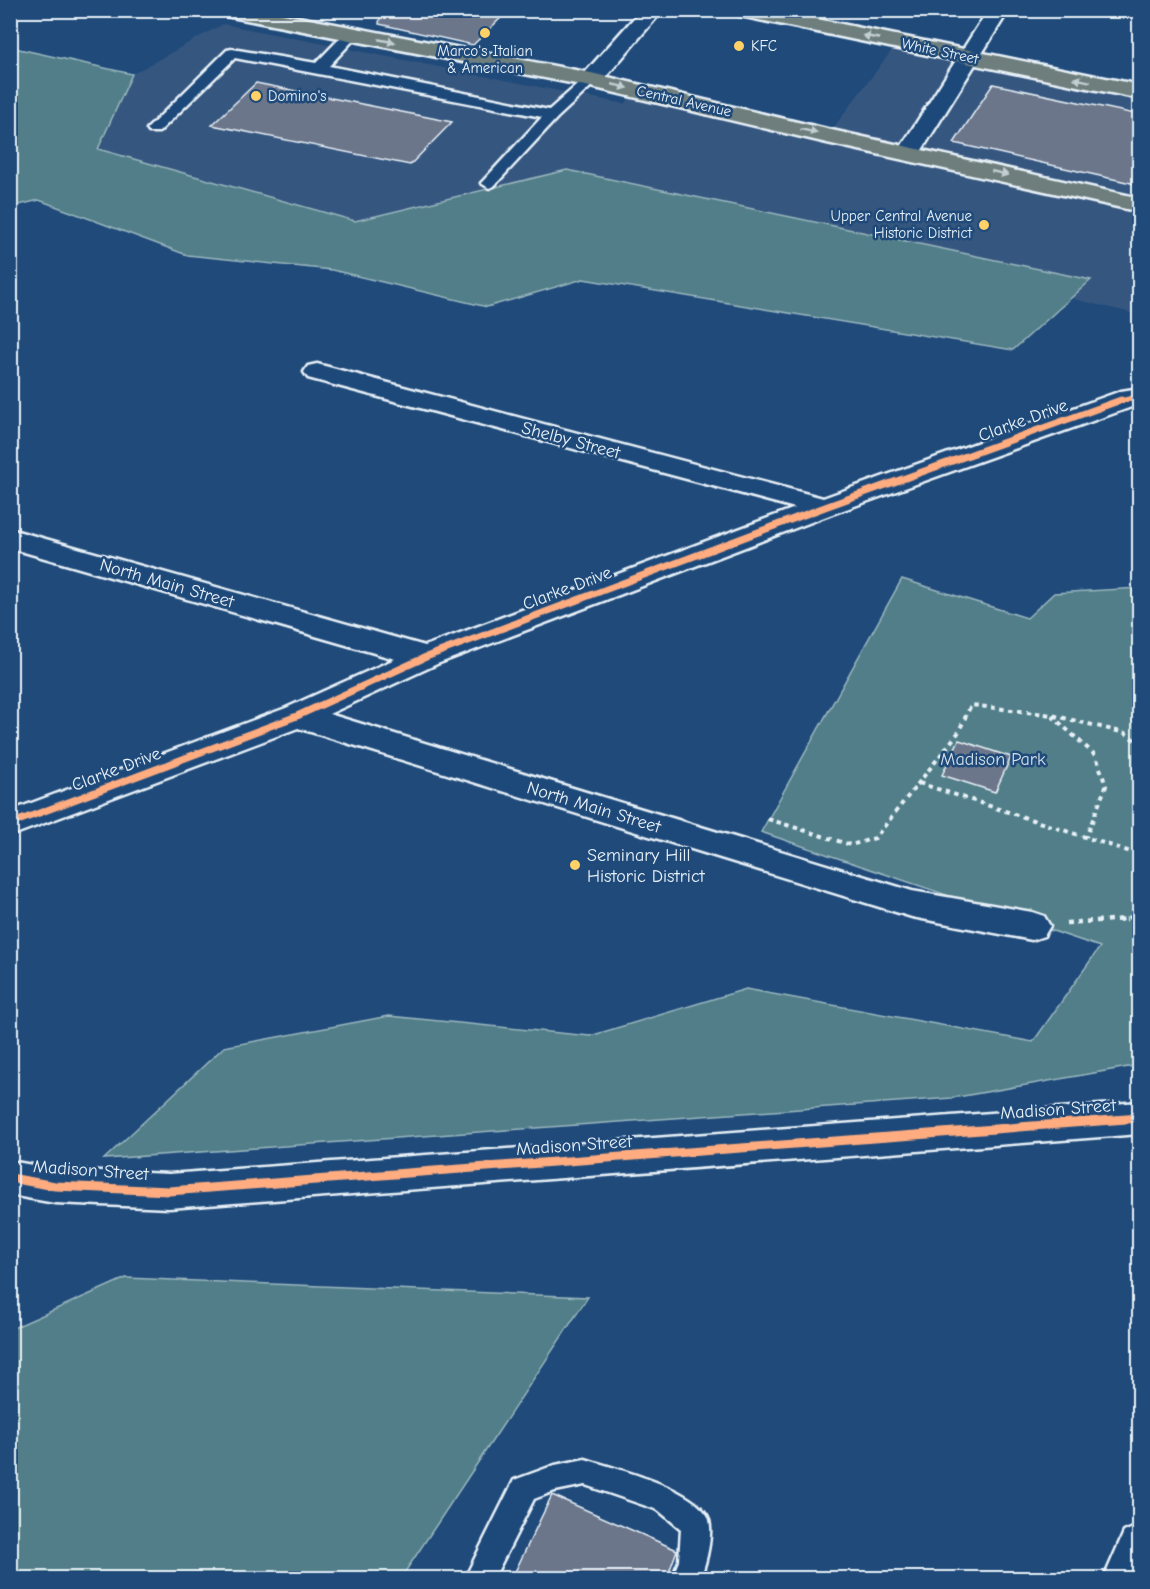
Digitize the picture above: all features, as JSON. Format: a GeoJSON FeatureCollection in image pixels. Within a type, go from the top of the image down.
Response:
{"type":"FeatureCollection","features":[{"type":"Feature","properties":{"kind":"main road","name":"Central Avenue"},"geometry":{"type":"LineString","coordinates":[[226,10],[591,80],[1140,205]]}},
{"type":"Feature","properties":{"kind":"main road","name":"White Street"},"geometry":{"type":"LineString","coordinates":[[740,10],[1140,92]]}},
{"type":"Feature","properties":{"kind":"street"},"geometry":{"type":"LineString","coordinates":[[591,80],[653,10]]}},
{"type":"Feature","properties":{"kind":"street"},"geometry":{"type":"LineString","coordinates":[[909,153],[999,10]]}},
{"type":"Feature","properties":{"kind":"street","name":"Shelby Street"},"geometry":{"type":"LineString","coordinates":[[316,372],[825,507]]}},
{"type":"Feature","properties":{"kind":"street","name":"Clarke Drive"},"geometry":{"type":"LineString","coordinates":[[10,824],[297,716],[426,657],[825,507],[1131,397],[1140,396]]}},
{"type":"Feature","properties":{"kind":"street","name":"North Main Street"},"geometry":{"type":"LineString","coordinates":[[10,538],[426,657]]}},
{"type":"Feature","properties":{"kind":"street","name":"North Main Street"},"geometry":{"type":"LineString","coordinates":[[297,716],[912,904],[1032,926]]}},
{"type":"Feature","properties":{"kind":"street","name":"Madison Street"},"geometry":{"type":"LineString","coordinates":[[10,1178],[54,1186],[169,1191],[1140,1118]]}},
{"type":"Feature","properties":{"kind":"street"},"geometry":{"type":"LineString","coordinates":[[1126,1578],[1140,1547]]}},
{"type":"Feature","properties":{"kind":"lane"},"geometry":{"type":"LineString","coordinates":[[319,68],[352,34]]}},
{"type":"Feature","properties":{"kind":"lane"},"geometry":{"type":"LineString","coordinates":[[154,129],[232,52],[552,115]]}},
{"type":"Feature","properties":{"kind":"lane"},"geometry":{"type":"LineString","coordinates":[[489,183],[552,115],[591,80]]}},
{"type":"Feature","properties":{"kind":"lane"},"geometry":{"type":"LineString","coordinates":[[480,1578],[524,1489],[555,1478],[585,1472],[666,1499],[696,1523],[693,1562],[686,1578]]}},
{"type":"Feature","properties":{"kind":"path"},"geometry":{"type":"LineString","coordinates":[[768,819],[851,845],[875,838],[958,733],[971,705],[1052,715],[1125,733],[1140,744]]}},
{"type":"Feature","properties":{"kind":"path"},"geometry":{"type":"LineString","coordinates":[[1052,715],[1096,756],[1106,786],[1086,837]]}},
{"type":"Feature","properties":{"kind":"path"},"geometry":{"type":"LineString","coordinates":[[919,783],[1140,855]]}},
{"type":"Feature","properties":{"kind":"path"},"geometry":{"type":"LineString","coordinates":[[1032,926],[1123,920],[1140,915]]}},
{"type":"Feature","properties":{"kind":"shaded area"},"geometry":{"type":"Polygon","coordinates":[[[223,24],[625,104],[637,90],[827,136],[898,42],[1139,92],[1139,315],[1070,298],[1090,280],[567,170],[355,221],[97,149],[132,74],[223,24]]]}},
{"type":"Feature","properties":{"kind":"green space"},"geometry":{"type":"Polygon","coordinates":[[[10,47],[132,74],[98,149],[355,221],[567,170],[1091,280],[1013,350],[583,279],[487,307],[332,270],[187,255],[39,200],[11,207],[10,47]]]}},
{"type":"Feature","properties":{"kind":"green space","name":"Madison Park"},"geometry":{"type":"Polygon","coordinates":[[[902,579],[1027,618],[1054,593],[1139,588],[1139,1065],[952,1098],[104,1159],[224,1047],[389,1016],[590,1036],[746,989],[1033,1042],[1100,947],[761,832],[902,579]]]}},
{"type":"Feature","properties":{"kind":"green space"},"geometry":{"type":"Polygon","coordinates":[[[126,1278],[588,1297],[401,1578],[11,1578],[11,1329],[126,1278]]]}},
{"type":"Feature","properties":{"kind":"building"},"geometry":{"type":"Polygon","coordinates":[[[381,10],[509,10],[473,45],[379,24],[381,10]]]}},
{"type":"Feature","properties":{"kind":"building"},"geometry":{"type":"Polygon","coordinates":[[[256,83],[452,122],[410,165],[212,125],[256,83]]]}},
{"type":"Feature","properties":{"kind":"building"},"geometry":{"type":"Polygon","coordinates":[[[993,84],[1140,115],[1140,185],[954,143],[993,84]]]}},
{"type":"Feature","properties":{"kind":"building"},"geometry":{"type":"Polygon","coordinates":[[[959,740],[1011,757],[995,792],[942,775],[959,740]]]}},
{"type":"Feature","properties":{"kind":"building"},"geometry":{"type":"Polygon","coordinates":[[[552,1495],[677,1550],[667,1578],[512,1578],[552,1495]]]}},
{"type":"Feature","properties":{"kind":"cycle path"},"geometry":{"type":"LineString","coordinates":[[10,824],[297,716],[426,657],[825,507],[1131,397],[1140,396]]}},
{"type":"Feature","properties":{"kind":"cycle path"},"geometry":{"type":"LineString","coordinates":[[10,1178],[55,1186],[169,1191],[1140,1118]]}},
{"type":"Feature","properties":{"kind":"place","name":"Marco's Italian & American"},"geometry":{"type":"Point","coordinates":[485,33]}},
{"type":"Feature","properties":{"kind":"place","name":"KFC"},"geometry":{"type":"Point","coordinates":[739,46]}},
{"type":"Feature","properties":{"kind":"place","name":"Domino's"},"geometry":{"type":"Point","coordinates":[256,96]}},
{"type":"Feature","properties":{"kind":"place","name":"Upper Central Avenue Historic District"},"geometry":{"type":"Point","coordinates":[984,225]}},
{"type":"Feature","properties":{"kind":"place","name":"Seminary Hill Historic District"},"geometry":{"type":"Point","coordinates":[575,865]}}]}
